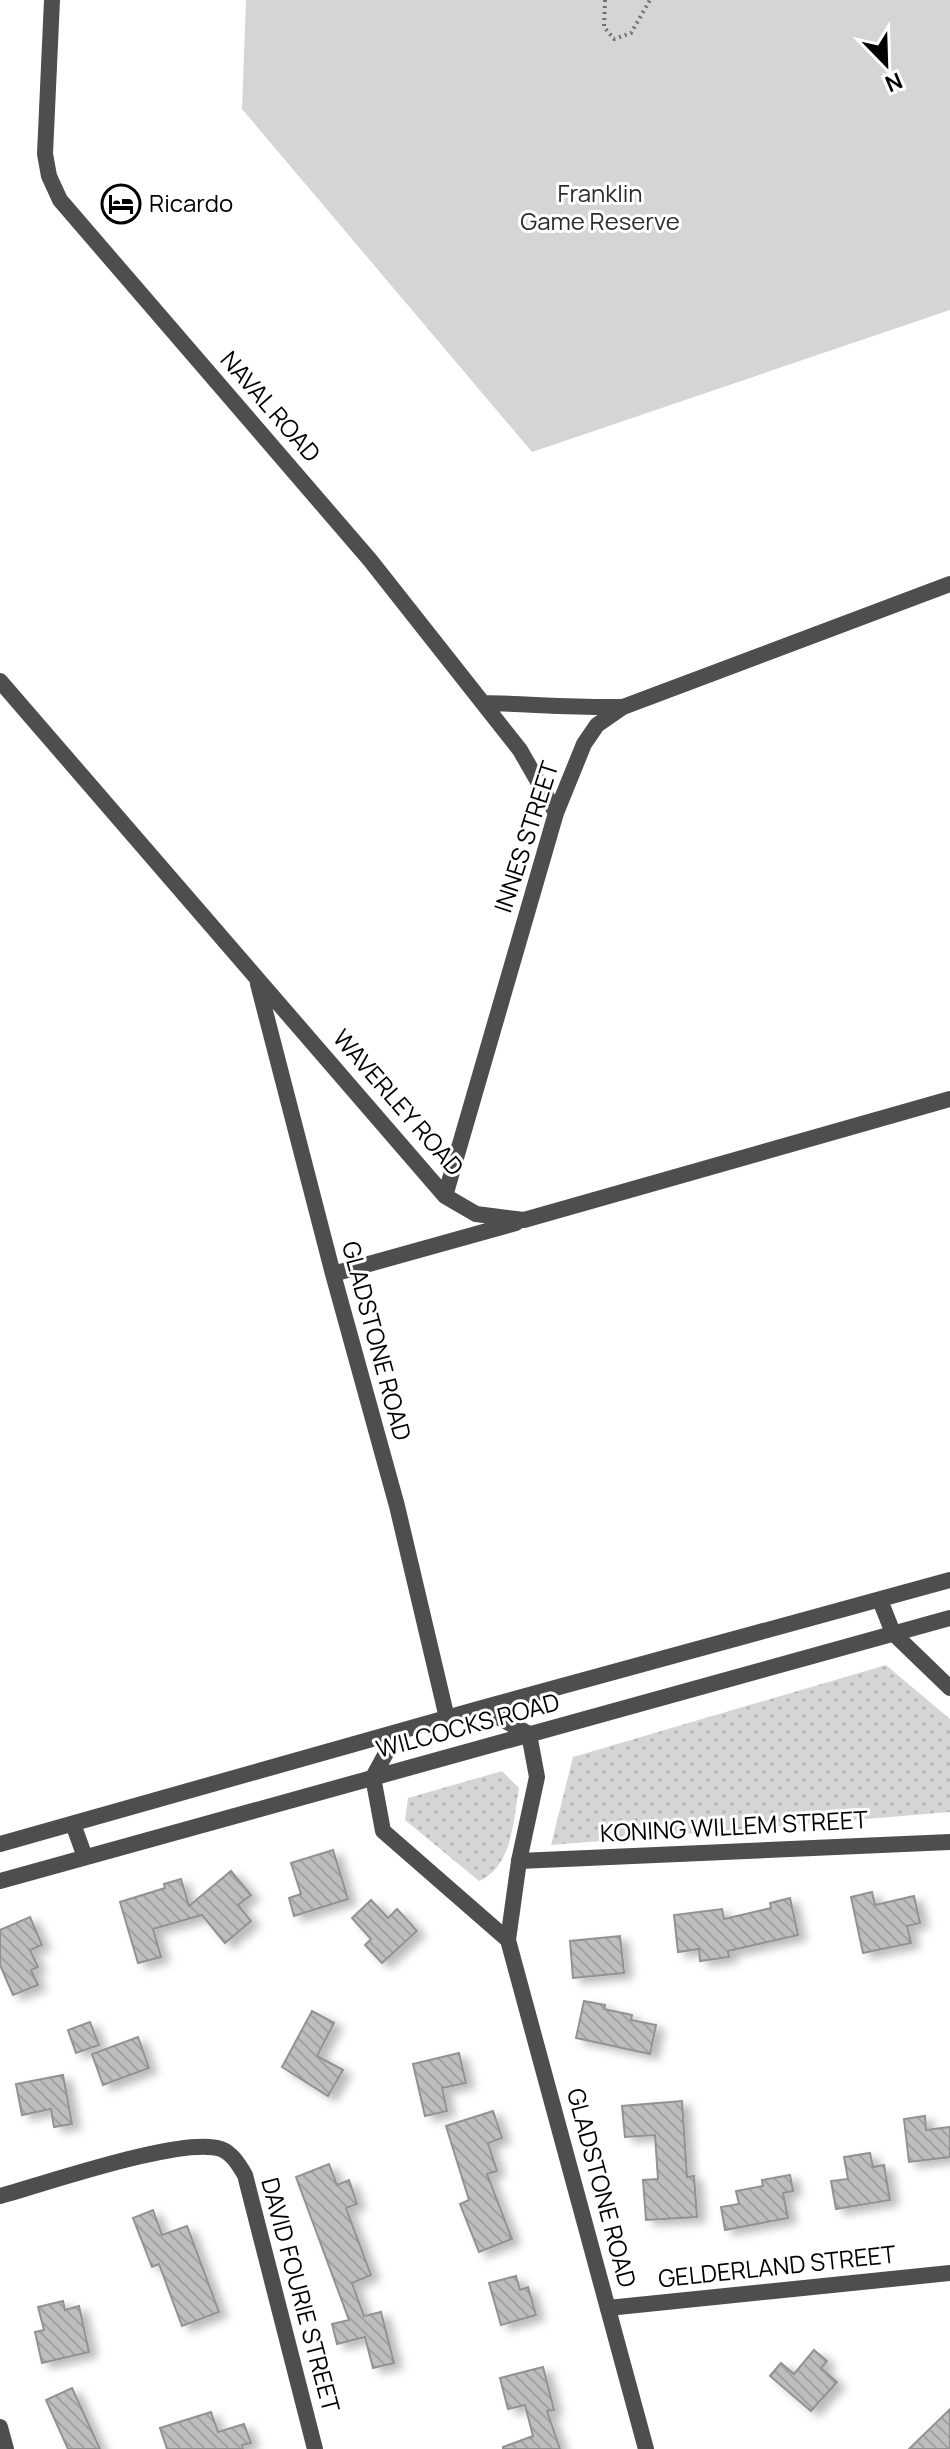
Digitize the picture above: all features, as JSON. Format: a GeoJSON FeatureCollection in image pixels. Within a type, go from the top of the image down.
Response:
{"type":"FeatureCollection","features":[{"type":"Feature","properties":{"kind":"street","name":"NAVAL ROAD"},"geometry":{"type":"LineString","coordinates":[[52,0],[45,154],[49,176],[60,200],[370,560],[520,750],[556,813]]}},
{"type":"Feature","properties":{"kind":"street","name":"INNES STREET"},"geometry":{"type":"LineString","coordinates":[[445,1196],[556,813],[584,744],[597,725],[623,707],[950,584]]}},
{"type":"Feature","properties":{"kind":"street","name":"WAVERLEY ROAD"},"geometry":{"type":"LineString","coordinates":[[0,681],[445,1196],[476,1214],[524,1220],[950,1099]]}},
{"type":"Feature","properties":{"kind":"street"},"geometry":{"type":"LineString","coordinates":[[484,703],[570,709],[623,707]]}},
{"type":"Feature","properties":{"kind":"street","name":"GLADSTONE ROAD"},"geometry":{"type":"LineString","coordinates":[[256,978],[397,1506],[447,1718]]}},
{"type":"Feature","properties":{"kind":"street"},"geometry":{"type":"LineString","coordinates":[[333,1274],[524,1220]]}},
{"type":"Feature","properties":{"kind":"street","name":"WILCOCKS ROAD"},"geometry":{"type":"LineString","coordinates":[[0,1844],[950,1580]]}},
{"type":"Feature","properties":{"kind":"street"},"geometry":{"type":"LineString","coordinates":[[880,1600],[893,1633],[950,1688]]}},
{"type":"Feature","properties":{"kind":"street","name":"WILCOCKS ROAD"},"geometry":{"type":"LineString","coordinates":[[0,1881],[950,1618]]}},
{"type":"Feature","properties":{"kind":"street"},"geometry":{"type":"LineString","coordinates":[[482,1708],[529,1734]]}},
{"type":"Feature","properties":{"kind":"street"},"geometry":{"type":"LineString","coordinates":[[397,1733],[373,1777],[383,1831],[508,1940]]}},
{"type":"Feature","properties":{"kind":"street","name":"GLADSTONE ROAD"},"geometry":{"type":"LineString","coordinates":[[529,1734],[537,1777],[519,1861],[508,1940],[646,2449]]}},
{"type":"Feature","properties":{"kind":"street"},"geometry":{"type":"LineString","coordinates":[[73,1824],[85,1857]]}},
{"type":"Feature","properties":{"kind":"street","name":"KONING WILLEM STREET"},"geometry":{"type":"LineString","coordinates":[[519,1861],[950,1842]]}},
{"type":"Feature","properties":{"kind":"street","name":"DAVID FOURIE STREET"},"geometry":{"type":"LineString","coordinates":[[0,2196],[176,2149],[202,2146],[223,2150],[237,2161],[245,2175],[315,2449]]}},
{"type":"Feature","properties":{"kind":"street","name":"GELDERLAND STREET"},"geometry":{"type":"LineString","coordinates":[[608,2308],[950,2273]]}},
{"type":"Feature","properties":{"kind":"street"},"geometry":{"type":"LineString","coordinates":[[0,2427],[6,2449]]}},
{"type":"Feature","properties":{"kind":"path"},"geometry":{"type":"LineString","coordinates":[[605,0],[604,27],[614,39],[631,33],[650,0]]}},
{"type":"Feature","properties":{"kind":"green space","name":"Franklin Game Reserve"},"geometry":{"type":"Polygon","coordinates":[[[246,0],[950,0],[950,310],[532,452],[242,109],[246,0]]]}},
{"type":"Feature","properties":{"kind":"green space"},"geometry":{"type":"Polygon","coordinates":[[[886,1665],[950,1719],[950,1812],[551,1845],[573,1757],[886,1665]]]}},
{"type":"Feature","properties":{"kind":"green space"},"geometry":{"type":"Polygon","coordinates":[[[502,1771],[519,1788],[513,1828],[499,1865],[479,1881],[405,1820],[408,1798],[502,1771]]]}},
{"type":"Feature","properties":{"kind":"building"},"geometry":{"type":"Polygon","coordinates":[[[333,1850],[348,1899],[294,1916],[289,1898],[301,1894],[291,1863],[333,1850]]]}},
{"type":"Feature","properties":{"kind":"building"},"geometry":{"type":"Polygon","coordinates":[[[231,1871],[251,1895],[238,1905],[251,1921],[225,1943],[202,1915],[153,1929],[161,1957],[138,1963],[120,1902],[165,1888],[164,1884],[181,1879],[189,1906],[231,1871]]]}},
{"type":"Feature","properties":{"kind":"building"},"geometry":{"type":"Polygon","coordinates":[[[872,1892],[875,1905],[914,1896],[920,1923],[907,1926],[911,1943],[863,1953],[851,1897],[872,1892]]]}},
{"type":"Feature","properties":{"kind":"building"},"geometry":{"type":"Polygon","coordinates":[[[790,1898],[798,1935],[728,1951],[729,1957],[700,1961],[699,1949],[678,1952],[674,1915],[722,1909],[724,1919],[771,1908],[770,1903],[790,1898]]]}},
{"type":"Feature","properties":{"kind":"building"},"geometry":{"type":"Polygon","coordinates":[[[371,1900],[388,1918],[397,1909],[417,1931],[382,1963],[365,1945],[371,1939],[352,1918],[371,1900]]]}},
{"type":"Feature","properties":{"kind":"building"},"geometry":{"type":"Polygon","coordinates":[[[30,1917],[42,1945],[30,1950],[38,1967],[31,1970],[38,1985],[13,1995],[0,1965],[0,1930],[30,1917]]]}},
{"type":"Feature","properties":{"kind":"building"},"geometry":{"type":"Polygon","coordinates":[[[620,1936],[624,1973],[573,1978],[570,1941],[620,1936]]]}},
{"type":"Feature","properties":{"kind":"building"},"geometry":{"type":"Polygon","coordinates":[[[584,2001],[632,2015],[631,2020],[656,2025],[650,2054],[576,2038],[584,2001]]]}},
{"type":"Feature","properties":{"kind":"building"},"geometry":{"type":"Polygon","coordinates":[[[312,2011],[334,2023],[317,2056],[343,2070],[328,2096],[282,2067],[312,2011]]]}},
{"type":"Feature","properties":{"kind":"building"},"geometry":{"type":"Polygon","coordinates":[[[90,2022],[99,2045],[76,2053],[68,2030],[90,2022]]]}},
{"type":"Feature","properties":{"kind":"building"},"geometry":{"type":"Polygon","coordinates":[[[138,2037],[149,2068],[103,2085],[92,2054],[138,2037]]]}},
{"type":"Feature","properties":{"kind":"building"},"geometry":{"type":"Polygon","coordinates":[[[459,2053],[466,2083],[442,2088],[447,2111],[425,2116],[413,2064],[459,2053]]]}},
{"type":"Feature","properties":{"kind":"building"},"geometry":{"type":"Polygon","coordinates":[[[63,2075],[72,2124],[54,2127],[51,2109],[22,2115],[16,2084],[63,2075]]]}},
{"type":"Feature","properties":{"kind":"building"},"geometry":{"type":"Polygon","coordinates":[[[682,2101],[687,2177],[694,2176],[697,2217],[646,2220],[643,2180],[658,2179],[655,2135],[625,2137],[622,2106],[682,2101]]]}},
{"type":"Feature","properties":{"kind":"building"},"geometry":{"type":"Polygon","coordinates":[[[493,2111],[502,2138],[488,2143],[497,2171],[487,2174],[512,2239],[479,2252],[460,2204],[469,2200],[446,2126],[493,2111]]]}},
{"type":"Feature","properties":{"kind":"building"},"geometry":{"type":"Polygon","coordinates":[[[925,2116],[926,2130],[950,2127],[950,2157],[909,2162],[904,2119],[925,2116]]]}},
{"type":"Feature","properties":{"kind":"building"},"geometry":{"type":"Polygon","coordinates":[[[870,2153],[873,2167],[884,2165],[890,2200],[836,2209],[831,2181],[848,2179],[844,2157],[870,2153]]]}},
{"type":"Feature","properties":{"kind":"building"},"geometry":{"type":"Polygon","coordinates":[[[329,2164],[337,2185],[349,2180],[357,2204],[346,2208],[371,2275],[352,2283],[364,2316],[381,2312],[394,2363],[373,2368],[365,2337],[337,2344],[332,2324],[349,2320],[296,2177],[329,2164]]]}},
{"type":"Feature","properties":{"kind":"building"},"geometry":{"type":"Polygon","coordinates":[[[790,2175],[793,2191],[783,2193],[788,2218],[725,2230],[721,2207],[739,2204],[736,2191],[763,2186],[762,2180],[790,2175]]]}},
{"type":"Feature","properties":{"kind":"building"},"geometry":{"type":"Polygon","coordinates":[[[153,2210],[162,2235],[187,2226],[219,2312],[182,2326],[159,2264],[152,2267],[133,2218],[153,2210]]]}},
{"type":"Feature","properties":{"kind":"building"},"geometry":{"type":"Polygon","coordinates":[[[516,2276],[520,2290],[528,2287],[536,2315],[501,2325],[489,2283],[516,2276]]]}},
{"type":"Feature","properties":{"kind":"building"},"geometry":{"type":"Polygon","coordinates":[[[63,2301],[65,2310],[79,2306],[89,2352],[42,2363],[35,2332],[44,2330],[38,2307],[63,2301]]]}},
{"type":"Feature","properties":{"kind":"building"},"geometry":{"type":"Polygon","coordinates":[[[814,2350],[827,2361],[821,2368],[837,2382],[811,2411],[770,2376],[781,2363],[794,2374],[814,2350]]]}},
{"type":"Feature","properties":{"kind":"building"},"geometry":{"type":"Polygon","coordinates":[[[543,2367],[554,2410],[547,2411],[560,2449],[503,2449],[533,2436],[525,2405],[508,2409],[500,2378],[543,2367]]]}},
{"type":"Feature","properties":{"kind":"building"},"geometry":{"type":"Polygon","coordinates":[[[72,2388],[100,2449],[68,2449],[46,2400],[72,2388]]]}},
{"type":"Feature","properties":{"kind":"building"},"geometry":{"type":"Polygon","coordinates":[[[950,2409],[950,2449],[909,2449],[950,2409]]]}},
{"type":"Feature","properties":{"kind":"building"},"geometry":{"type":"Polygon","coordinates":[[[211,2412],[218,2432],[244,2424],[251,2443],[242,2445],[243,2449],[167,2449],[160,2428],[211,2412]]]}},
{"type":"Feature","properties":{"kind":"place","name":"Ricardo"},"geometry":{"type":"Point","coordinates":[121,204]}}]}
